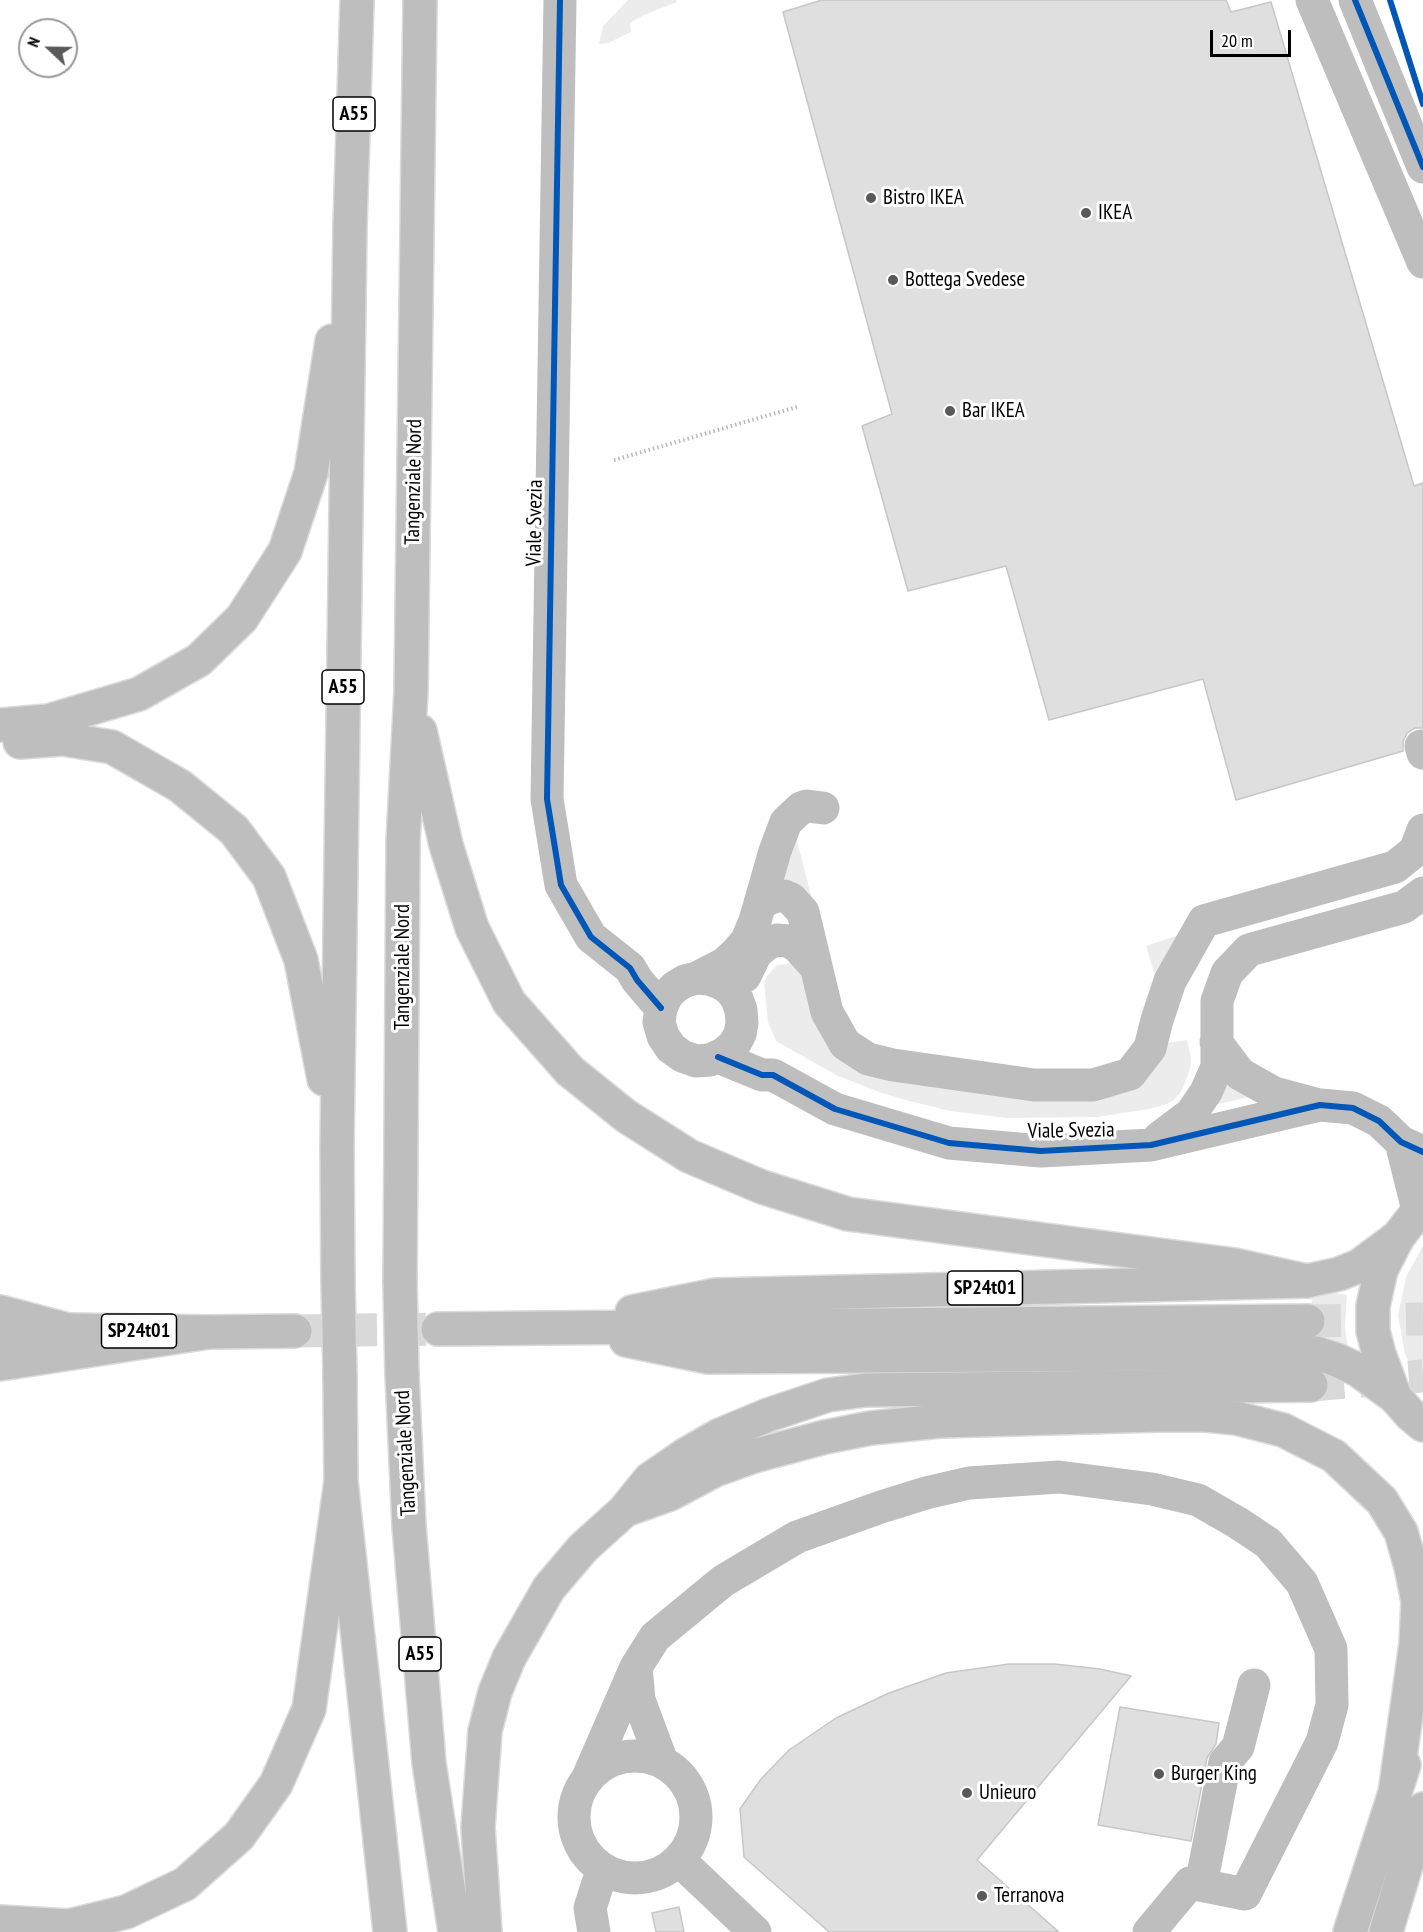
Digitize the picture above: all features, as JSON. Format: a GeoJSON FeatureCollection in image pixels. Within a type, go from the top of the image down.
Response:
{"type":"FeatureCollection","features":[{"type":"Feature","properties":{"kind":"main road","name":"A55"},"geometry":{"type":"LineString","coordinates":[[357,0],[350,227],[337,1146],[340,1481],[390,1932]]}},
{"type":"Feature","properties":{"kind":"main road","name":"Tangenziale Nord"},"geometry":{"type":"LineString","coordinates":[[420,0],[411,691],[403,842],[400,1282],[409,1526],[429,1763],[455,1932]]}},
{"type":"Feature","properties":{"kind":"main road","name":"Viale Svezia"},"geometry":{"type":"LineString","coordinates":[[560,0],[547,799],[561,885],[591,937],[630,968],[637,980],[661,1008]]}},
{"type":"Feature","properties":{"kind":"main road"},"geometry":{"type":"LineString","coordinates":[[1312,0],[1423,262]]}},
{"type":"Feature","properties":{"kind":"main road"},"geometry":{"type":"LineString","coordinates":[[1355,0],[1423,167]]}},
{"type":"Feature","properties":{"kind":"main road"},"geometry":{"type":"LineString","coordinates":[[0,725],[48,721],[139,694],[199,660],[242,618],[285,551],[310,473],[350,227]]}},
{"type":"Feature","properties":{"kind":"main road"},"geometry":{"type":"LineString","coordinates":[[411,691],[446,844],[472,928],[509,1002],[570,1071],[626,1116],[689,1156],[762,1187],[848,1214],[1235,1264],[1307,1281]]}},
{"type":"Feature","properties":{"kind":"main road"},"geometry":{"type":"LineString","coordinates":[[0,744],[63,739],[111,747],[180,786],[234,830],[269,877],[301,960],[337,1146]]}},
{"type":"Feature","properties":{"kind":"main road"},"geometry":{"type":"LineString","coordinates":[[816,967],[797,946],[788,941],[777,940],[766,944],[756,953],[740,1011],[740,1034],[734,1045],[718,1057],[710,1060],[696,1060],[682,1056],[671,1048],[663,1036],[659,1022],[661,1008],[667,995],[675,987],[724,964],[747,940],[786,822],[801,808],[807,806],[823,808]]}},
{"type":"Feature","properties":{"kind":"main road"},"geometry":{"type":"LineString","coordinates":[[760,903],[780,896],[791,899],[803,912],[827,1012],[845,1044],[868,1059],[893,1065],[1034,1085],[1094,1086],[1130,1074],[1150,1048],[1156,1020],[1170,981],[1204,921],[1395,867],[1414,851],[1423,831]]}},
{"type":"Feature","properties":{"kind":"main road"},"geometry":{"type":"LineString","coordinates":[[1151,1145],[1191,1114],[1206,1092],[1216,1067],[1217,1001],[1227,973],[1250,950],[1404,907],[1423,893]]}},
{"type":"Feature","properties":{"kind":"main road","name":"Viale Svezia"},"geometry":{"type":"LineString","coordinates":[[630,968],[691,979]]}},
{"type":"Feature","properties":{"kind":"main road"},"geometry":{"type":"LineString","coordinates":[[691,979],[709,979],[720,982],[730,989],[750,1038],[773,1075]]}},
{"type":"Feature","properties":{"kind":"main road"},"geometry":{"type":"LineString","coordinates":[[1216,1042],[1240,1074],[1274,1093],[1320,1105]]}},
{"type":"Feature","properties":{"kind":"main road","name":"Viale Svezia"},"geometry":{"type":"LineString","coordinates":[[718,1057],[762,1075],[773,1075],[835,1109],[949,1143],[1041,1151],[1151,1145],[1320,1105],[1353,1108],[1379,1121],[1412,1147],[1421,1208]]}},
{"type":"Feature","properties":{"kind":"main road"},"geometry":{"type":"LineString","coordinates":[[1421,1208],[1398,1237],[1381,1270],[1373,1306],[1373,1331],[1395,1397],[1423,1425]]}},
{"type":"Feature","properties":{"kind":"main road","name":"SP24t01"},"geometry":{"type":"LineString","coordinates":[[438,1329],[563,1327],[716,1295],[1307,1281],[1339,1274],[1359,1266],[1398,1237]]}},
{"type":"Feature","properties":{"kind":"main road"},"geometry":{"type":"LineString","coordinates":[[0,1312],[68,1330]]}},
{"type":"Feature","properties":{"kind":"main road"},"geometry":{"type":"LineString","coordinates":[[563,1327],[1308,1320]]}},
{"type":"Feature","properties":{"kind":"main road","name":"SP24t01"},"geometry":{"type":"LineString","coordinates":[[563,1327],[708,1357],[1316,1353],[1358,1370],[1395,1397]]}},
{"type":"Feature","properties":{"kind":"main road","name":"SP24t01"},"geometry":{"type":"LineString","coordinates":[[0,1332],[295,1331]]}},
{"type":"Feature","properties":{"kind":"main road"},"geometry":{"type":"LineString","coordinates":[[0,1364],[209,1332]]}},
{"type":"Feature","properties":{"kind":"main road"},"geometry":{"type":"LineString","coordinates":[[485,1932],[478,1827],[484,1731],[495,1692],[518,1641],[549,1588],[583,1548],[624,1511],[650,1479],[685,1455],[720,1436],[768,1415],[828,1395],[866,1390],[1311,1385]]}},
{"type":"Feature","properties":{"kind":"main road"},"geometry":{"type":"LineString","coordinates":[[624,1511],[670,1494],[716,1470],[754,1456],[804,1442],[871,1428],[939,1421],[1158,1414],[1236,1418],[1283,1430],[1334,1456],[1382,1501],[1401,1532],[1412,1567],[1418,1601],[1416,1644],[1395,1793]]}},
{"type":"Feature","properties":{"kind":"main road"},"geometry":{"type":"LineString","coordinates":[[590,1775],[605,1763],[623,1756],[643,1756],[662,1762],[677,1773],[689,1788],[696,1806],[696,1826],[690,1844],[679,1860],[662,1873],[642,1879],[620,1878],[601,1869],[585,1854],[575,1835],[573,1814],[578,1793],[590,1775],[636,1667],[655,1637],[723,1581],[797,1537],[915,1497],[969,1483],[1059,1477],[1152,1489],[1197,1500],[1268,1543],[1302,1583],[1330,1649],[1332,1705],[1322,1742],[1245,1894],[1190,1883],[1149,1932]]}},
{"type":"Feature","properties":{"kind":"main road"},"geometry":{"type":"LineString","coordinates":[[0,1922],[69,1926],[126,1912],[185,1884],[239,1836],[276,1784],[309,1709],[340,1481]]}},
{"type":"Feature","properties":{"kind":"main road"},"geometry":{"type":"LineString","coordinates":[[636,1667],[639,1700],[662,1762]]}},
{"type":"Feature","properties":{"kind":"main road"},"geometry":{"type":"LineString","coordinates":[[1201,1885],[1225,1762],[1238,1747],[1254,1685]]}},
{"type":"Feature","properties":{"kind":"main road"},"geometry":{"type":"LineString","coordinates":[[1350,1932],[1423,1704]]}},
{"type":"Feature","properties":{"kind":"main road"},"geometry":{"type":"LineString","coordinates":[[1386,1932],[1423,1809]]}},
{"type":"Feature","properties":{"kind":"main road"},"geometry":{"type":"LineString","coordinates":[[679,1860],[755,1932]]}},
{"type":"Feature","properties":{"kind":"main road"},"geometry":{"type":"LineString","coordinates":[[594,1932],[590,1908],[598,1883],[606,1871]]}},
{"type":"Feature","properties":{"kind":"path"},"geometry":{"type":"LineString","coordinates":[[614,460],[797,407]]}},
{"type":"Feature","properties":{"kind":"shaded area"},"geometry":{"type":"Polygon","coordinates":[[[628,0],[676,0],[677,2],[630,23],[631,32],[608,43],[599,44],[603,26],[628,0]]]}},
{"type":"Feature","properties":{"kind":"shaded area"},"geometry":{"type":"Polygon","coordinates":[[[794,830],[814,906],[779,884],[794,830]]]}},
{"type":"Feature","properties":{"kind":"shaded area"},"geometry":{"type":"Polygon","coordinates":[[[1179,935],[1157,982],[1146,946],[1179,935]]]}},
{"type":"Feature","properties":{"kind":"shaded area"},"geometry":{"type":"Polygon","coordinates":[[[790,960],[800,966],[818,1025],[1022,1096],[1167,1043],[1187,1040],[1191,1058],[1190,1069],[1180,1093],[1167,1104],[1097,1117],[1006,1118],[950,1111],[906,1100],[836,1075],[776,1041],[768,1022],[764,982],[777,965],[788,964],[790,960]]]}},
{"type":"Feature","properties":{"kind":"shaded area"},"geometry":{"type":"Polygon","coordinates":[[[1226,1077],[1263,1094],[1214,1105],[1226,1077]]]}},
{"type":"Feature","properties":{"kind":"shaded area"},"geometry":{"type":"Polygon","coordinates":[[[1423,1246],[1423,1388],[1405,1354],[1398,1315],[1406,1277],[1423,1246]]]}},
{"type":"Feature","properties":{"kind":"shaded area"},"geometry":{"type":"Polygon","coordinates":[[[1337,1293],[1347,1295],[1345,1328],[1348,1349],[1312,1339],[1312,1296],[1337,1293]]]}},
{"type":"Feature","properties":{"kind":"building","name":"IKEA"},"geometry":{"type":"Polygon","coordinates":[[[822,0],[1226,0],[1231,12],[1271,2],[1414,486],[1423,483],[1423,728],[1415,728],[1407,733],[1403,742],[1403,751],[1236,800],[1203,679],[1049,720],[1006,566],[908,591],[862,426],[892,414],[783,12],[822,0]]]}},
{"type":"Feature","properties":{"kind":"building"},"geometry":{"type":"Polygon","coordinates":[[[1009,1664],[1055,1664],[1100,1669],[1131,1676],[977,1860],[1059,1932],[829,1932],[744,1857],[740,1809],[761,1779],[789,1750],[836,1718],[889,1693],[946,1673],[1009,1664]]]}},
{"type":"Feature","properties":{"kind":"building","name":"Burger King"},"geometry":{"type":"Polygon","coordinates":[[[1120,1707],[1219,1723],[1216,1744],[1207,1758],[1191,1841],[1098,1825],[1120,1707]]]}},
{"type":"Feature","properties":{"kind":"building"},"geometry":{"type":"Polygon","coordinates":[[[679,1907],[684,1932],[656,1932],[652,1913],[679,1907]]]}},
{"type":"Feature","properties":{"kind":"tunnel"},"geometry":{"type":"LineString","coordinates":[[1308,1321],[1423,1319]]}},
{"type":"Feature","properties":{"kind":"tunnel"},"geometry":{"type":"LineString","coordinates":[[295,1331],[438,1329]]}},
{"type":"Feature","properties":{"kind":"tunnel"},"geometry":{"type":"LineString","coordinates":[[1311,1385],[1423,1376]]}},
{"type":"Feature","properties":{"kind":"cycle path"},"geometry":{"type":"LineString","coordinates":[[560,0],[547,799],[561,885],[591,937],[630,968],[637,980],[661,1008]]}},
{"type":"Feature","properties":{"kind":"cycle path"},"geometry":{"type":"LineString","coordinates":[[1355,0],[1423,167]]}},
{"type":"Feature","properties":{"kind":"cycle path"},"geometry":{"type":"LineString","coordinates":[[1390,0],[1423,104]]}},
{"type":"Feature","properties":{"kind":"cycle path"},"geometry":{"type":"LineString","coordinates":[[718,1057],[762,1075],[773,1075],[835,1109],[949,1143],[1041,1151],[1151,1145],[1320,1105],[1353,1108],[1379,1121],[1401,1142],[1423,1152]]}},
{"type":"Feature","properties":{"kind":"place","name":"Bistro IKEA"},"geometry":{"type":"Point","coordinates":[871,198]}},
{"type":"Feature","properties":{"kind":"place","name":"IKEA"},"geometry":{"type":"Point","coordinates":[1086,213]}},
{"type":"Feature","properties":{"kind":"place","name":"Bottega Svedese"},"geometry":{"type":"Point","coordinates":[893,280]}},
{"type":"Feature","properties":{"kind":"place","name":"Bar IKEA"},"geometry":{"type":"Point","coordinates":[950,411]}},
{"type":"Feature","properties":{"kind":"place","name":"Burger King"},"geometry":{"type":"Point","coordinates":[1159,1774]}},
{"type":"Feature","properties":{"kind":"place","name":"Unieuro"},"geometry":{"type":"Point","coordinates":[967,1793]}},
{"type":"Feature","properties":{"kind":"place","name":"Terranova"},"geometry":{"type":"Point","coordinates":[982,1896]}}]}
